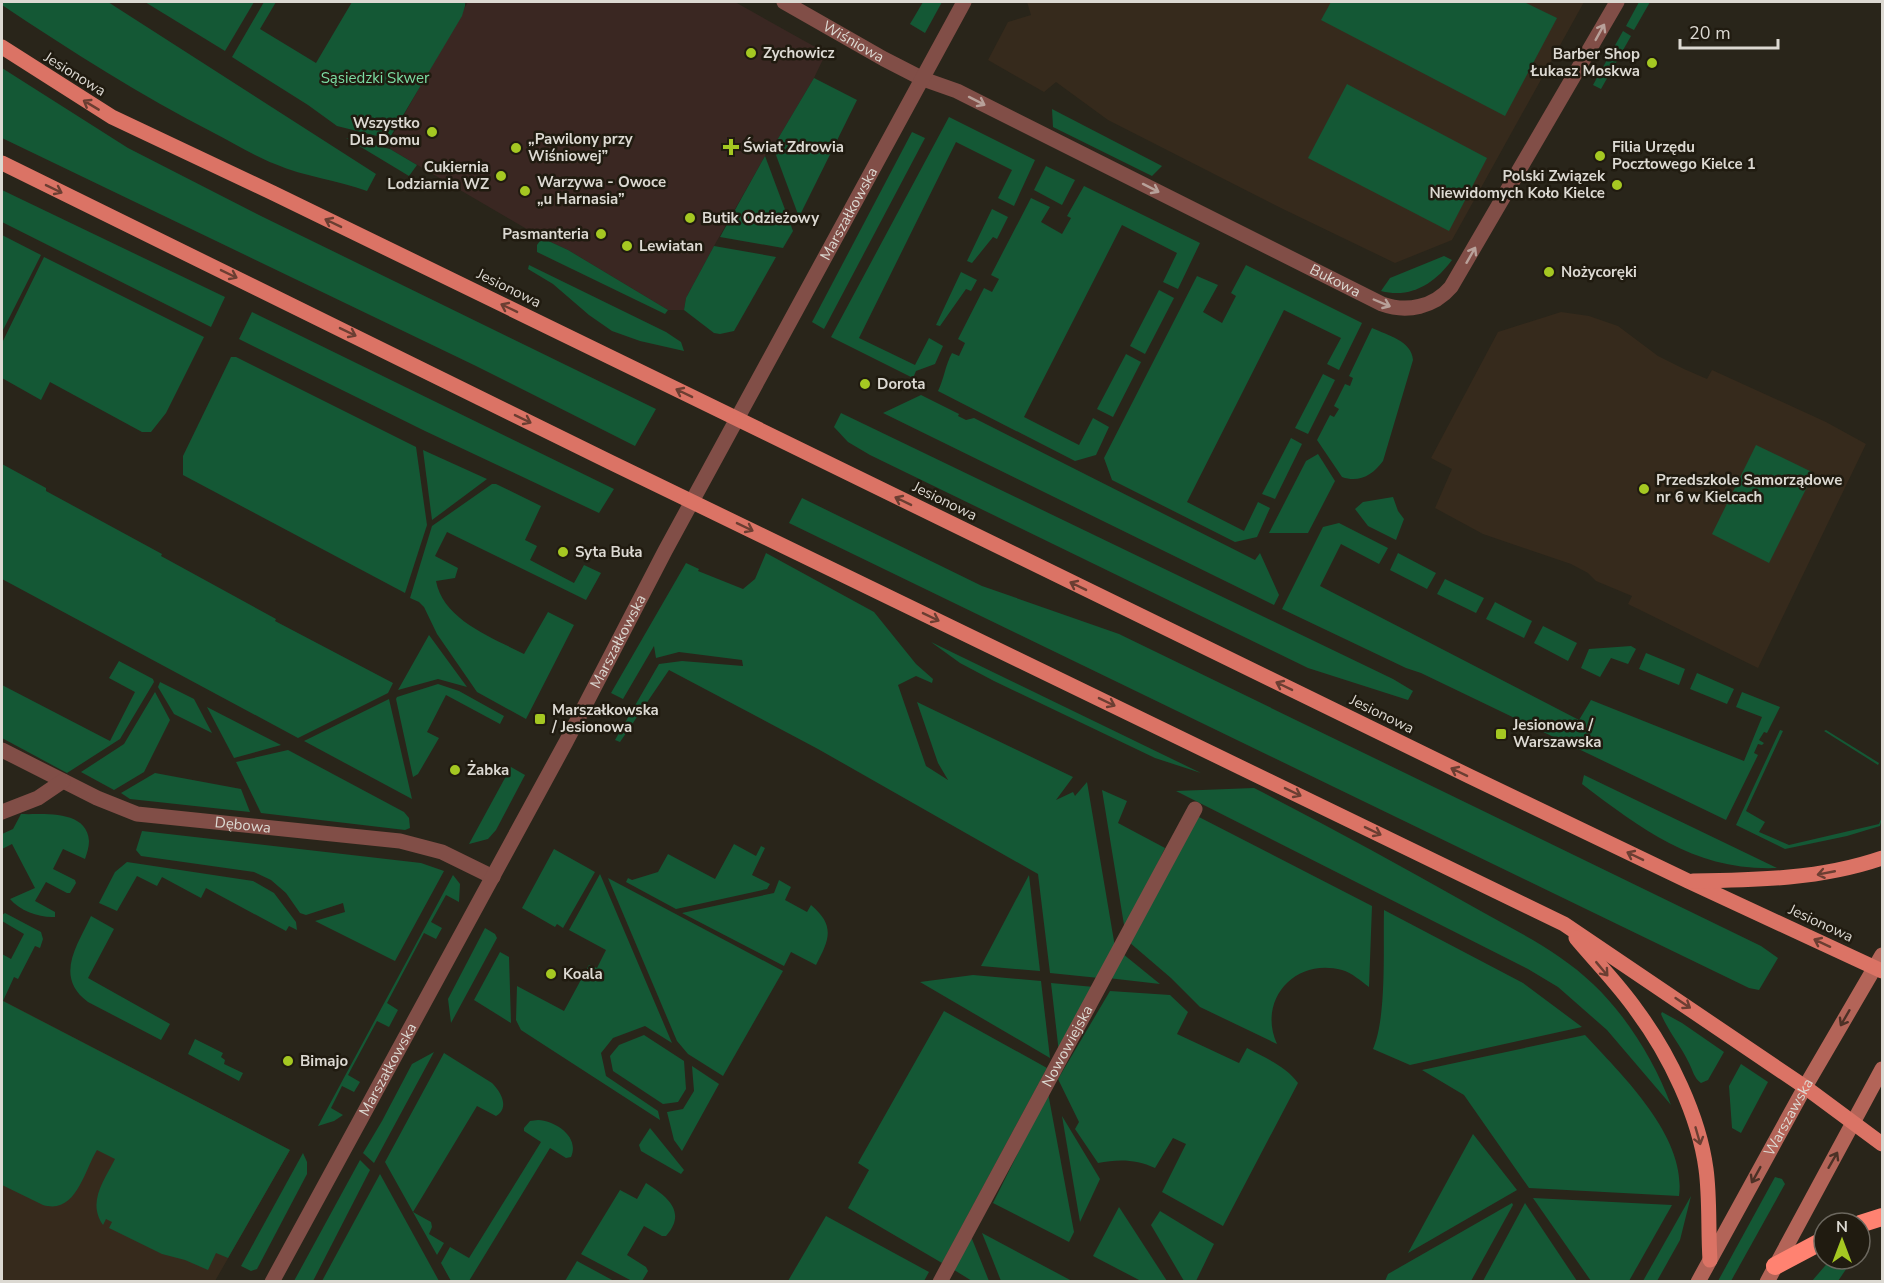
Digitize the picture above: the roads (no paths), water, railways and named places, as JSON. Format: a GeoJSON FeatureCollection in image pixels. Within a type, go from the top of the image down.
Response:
{"type":"FeatureCollection","features":[{"type":"Feature","properties":{"kind":"highway"},"geometry":{"type":"LineString","coordinates":[[1771,1274],[1812,1248]]}},
{"type":"Feature","properties":{"kind":"main road","name":"Jesionowa"},"geometry":{"type":"LineString","coordinates":[[2,47],[112,117],[1688,881],[1880,965]]}},
{"type":"Feature","properties":{"kind":"main road"},"geometry":{"type":"LineString","coordinates":[[2,163],[1564,924],[1805,1087],[1882,1144]]}},
{"type":"Feature","properties":{"kind":"main road"},"geometry":{"type":"LineString","coordinates":[[1688,881],[1807,876],[1882,858]]}},
{"type":"Feature","properties":{"kind":"main road"},"geometry":{"type":"LineString","coordinates":[[1564,924],[1637,1011],[1673,1070],[1694,1121],[1706,1170],[1710,1260]]}},
{"type":"Feature","properties":{"kind":"main road","name":"Warszawska"},"geometry":{"type":"LineString","coordinates":[[1698,1281],[1805,1087],[1880,965]]}},
{"type":"Feature","properties":{"kind":"main road"},"geometry":{"type":"LineString","coordinates":[[1771,1274],[1882,1069]]}},
{"type":"Feature","properties":{"kind":"street","name":"Wiśniowa"},"geometry":{"type":"LineString","coordinates":[[784,2],[923,79]]}},
{"type":"Feature","properties":{"kind":"street","name":"Marszałkowska"},"geometry":{"type":"LineString","coordinates":[[272,1281],[580,716],[693,501],[963,2]]}},
{"type":"Feature","properties":{"kind":"street","name":"Bukowa"},"geometry":{"type":"LineString","coordinates":[[923,79],[957,91],[1382,304],[1396,308],[1410,308],[1435,301],[1445,294],[1455,282],[1617,2]]}},
{"type":"Feature","properties":{"kind":"street","name":"Dębowa"},"geometry":{"type":"LineString","coordinates":[[2,750],[112,805],[144,816],[400,841],[442,852],[493,877]]}},
{"type":"Feature","properties":{"kind":"street"},"geometry":{"type":"LineString","coordinates":[[2,812],[38,798],[63,781]]}},
{"type":"Feature","properties":{"kind":"street","name":"Nowowiejska"},"geometry":{"type":"LineString","coordinates":[[940,1281],[1195,808]]}},
{"type":"Feature","properties":{"kind":"place","name":"Zychowicz"},"geometry":{"type":"Point","coordinates":[751,53]}},
{"type":"Feature","properties":{"kind":"place","name":"Barber Shop Łukasz Moskwa"},"geometry":{"type":"Point","coordinates":[1652,63]}},
{"type":"Feature","properties":{"kind":"place","name":"Wszystko Dla Domu"},"geometry":{"type":"Point","coordinates":[432,132]}},
{"type":"Feature","properties":{"kind":"place","name":"Świat Zdrowia"},"geometry":{"type":"Point","coordinates":[731,147]}},
{"type":"Feature","properties":{"kind":"place","name":"„Pawilony przy Wiśniowej”"},"geometry":{"type":"Point","coordinates":[516,148]}},
{"type":"Feature","properties":{"kind":"place","name":"Filia Urzędu Pocztowego Kielce 1"},"geometry":{"type":"Point","coordinates":[1600,156]}},
{"type":"Feature","properties":{"kind":"place","name":"Cukiernia Lodziarnia WZ"},"geometry":{"type":"Point","coordinates":[501,176]}},
{"type":"Feature","properties":{"kind":"place","name":"Polski Związek Niewidomych Koło Kielce"},"geometry":{"type":"Point","coordinates":[1617,185]}},
{"type":"Feature","properties":{"kind":"place","name":"Warzywa - Owoce „u Harnasia”"},"geometry":{"type":"Point","coordinates":[525,191]}},
{"type":"Feature","properties":{"kind":"place","name":"Butik Odzieżowy"},"geometry":{"type":"Point","coordinates":[690,218]}},
{"type":"Feature","properties":{"kind":"place","name":"Pasmanteria"},"geometry":{"type":"Point","coordinates":[601,234]}},
{"type":"Feature","properties":{"kind":"place","name":"Lewiatan"},"geometry":{"type":"Point","coordinates":[627,246]}},
{"type":"Feature","properties":{"kind":"place","name":"Nożycoręki"},"geometry":{"type":"Point","coordinates":[1549,272]}},
{"type":"Feature","properties":{"kind":"place","name":"Dorota"},"geometry":{"type":"Point","coordinates":[865,384]}},
{"type":"Feature","properties":{"kind":"place","name":"Przedszkole Samorządowe nr 6 w Kielcach"},"geometry":{"type":"Point","coordinates":[1644,489]}},
{"type":"Feature","properties":{"kind":"place","name":"Syta Buła"},"geometry":{"type":"Point","coordinates":[563,552]}},
{"type":"Feature","properties":{"kind":"place","name":"Marszałkowska / Jesionowa"},"geometry":{"type":"Point","coordinates":[540,719]}},
{"type":"Feature","properties":{"kind":"place","name":"Jesionowa / Warszawska"},"geometry":{"type":"Point","coordinates":[1501,734]}},
{"type":"Feature","properties":{"kind":"place","name":"Żabka"},"geometry":{"type":"Point","coordinates":[455,770]}},
{"type":"Feature","properties":{"kind":"place","name":"Koala"},"geometry":{"type":"Point","coordinates":[551,974]}},
{"type":"Feature","properties":{"kind":"place","name":"Bimajo"},"geometry":{"type":"Point","coordinates":[288,1061]}},
{"type":"Feature","properties":{"kind":"park label","name":"Sąsiedzki Skwer"},"geometry":{"type":"Point","coordinates":[375,78]}}]}
